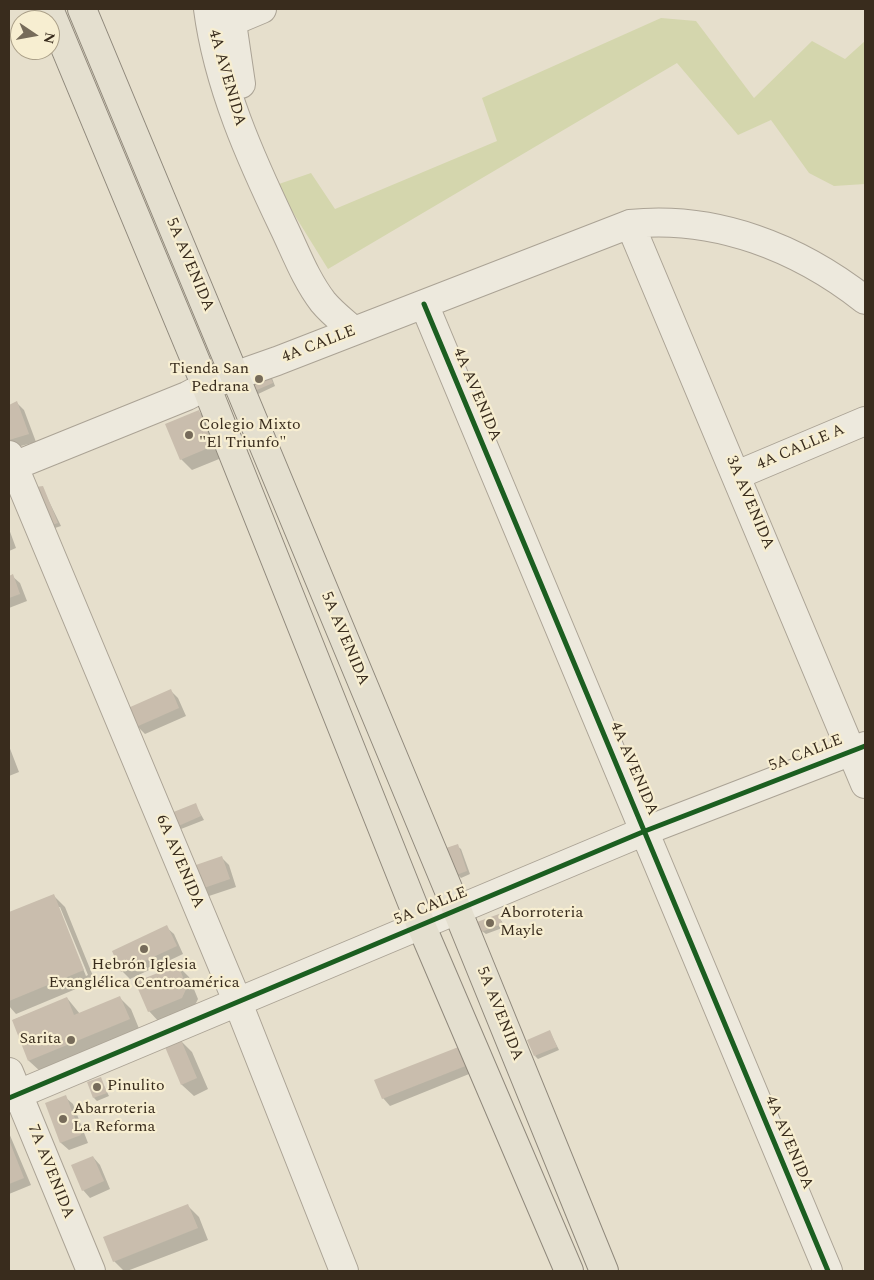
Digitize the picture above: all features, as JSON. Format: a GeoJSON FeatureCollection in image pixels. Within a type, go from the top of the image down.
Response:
{"type":"FeatureCollection","features":[{"type":"Feature","properties":{"kind":"main road","name":"5A AVENIDA"},"geometry":{"type":"LineString","coordinates":[[50,9],[206,386],[422,925],[568,1271]]}},
{"type":"Feature","properties":{"kind":"main road","name":"5A AVENIDA"},"geometry":{"type":"LineString","coordinates":[[82,9],[457,910],[604,1271]]}},
{"type":"Feature","properties":{"kind":"street"},"geometry":{"type":"LineString","coordinates":[[223,13],[262,9]]}},
{"type":"Feature","properties":{"kind":"street","name":"4A AVENIDA"},"geometry":{"type":"LineString","coordinates":[[223,13],[210,25],[232,106],[258,174],[306,276],[324,303],[354,331]]}},
{"type":"Feature","properties":{"kind":"street","name":"4A CALLE"},"geometry":{"type":"LineString","coordinates":[[10,463],[630,224],[653,222],[685,224],[748,236],[800,257],[825,271],[865,300]]}},
{"type":"Feature","properties":{"kind":"street","name":"3A AVENIDA"},"geometry":{"type":"LineString","coordinates":[[630,224],[737,475],[858,748],[865,784]]}},
{"type":"Feature","properties":{"kind":"street","name":"4A AVENIDA"},"geometry":{"type":"LineString","coordinates":[[424,304],[828,1271]]}},
{"type":"Feature","properties":{"kind":"street","name":"4A CALLE A"},"geometry":{"type":"LineString","coordinates":[[737,475],[865,420]]}},
{"type":"Feature","properties":{"kind":"street","name":"6A AVENIDA"},"geometry":{"type":"LineString","coordinates":[[10,463],[238,1003],[344,1271]]}},
{"type":"Feature","properties":{"kind":"street","name":"5A CALLE"},"geometry":{"type":"LineString","coordinates":[[12,1088],[238,1003],[645,831],[858,748]]}},
{"type":"Feature","properties":{"kind":"street","name":"7A AVENIDA"},"geometry":{"type":"LineString","coordinates":[[12,1088],[91,1271]]}},
{"type":"Feature","properties":{"kind":"green space"},"geometry":{"type":"Polygon","coordinates":[[[661,18],[696,21],[754,98],[812,41],[845,59],[865,41],[865,184],[834,186],[809,173],[771,120],[738,135],[677,63],[328,269],[276,185],[311,173],[335,209],[497,141],[482,98],[661,18]]]}},
{"type":"Feature","properties":{"kind":"building","name":"Tienda San Pedrana"},"geometry":{"type":"Polygon","coordinates":[[[266,368],[273,383],[252,392],[246,375],[266,368]]]}},
{"type":"Feature","properties":{"kind":"building"},"geometry":{"type":"Polygon","coordinates":[[[17,401],[29,434],[9,440],[9,405],[17,401]]]}},
{"type":"Feature","properties":{"kind":"building","name":"Colegio Mixto \"El Triunfo\""},"geometry":{"type":"Polygon","coordinates":[[[199,410],[213,446],[180,460],[165,424],[199,410]]]}},
{"type":"Feature","properties":{"kind":"building"},"geometry":{"type":"Polygon","coordinates":[[[43,486],[58,523],[45,527],[28,488],[43,486]]]}},
{"type":"Feature","properties":{"kind":"building"},"geometry":{"type":"Polygon","coordinates":[[[13,574],[20,594],[9,598],[9,576],[13,574]]]}},
{"type":"Feature","properties":{"kind":"building"},"geometry":{"type":"Polygon","coordinates":[[[171,689],[179,708],[136,727],[128,708],[171,689]]]}},
{"type":"Feature","properties":{"kind":"building"},"geometry":{"type":"Polygon","coordinates":[[[196,803],[201,816],[176,827],[171,813],[196,803]]]}},
{"type":"Feature","properties":{"kind":"building"},"geometry":{"type":"Polygon","coordinates":[[[458,844],[467,871],[456,875],[446,848],[458,844]]]}},
{"type":"Feature","properties":{"kind":"building"},"geometry":{"type":"Polygon","coordinates":[[[222,856],[230,879],[201,889],[193,866],[222,856]]]}},
{"type":"Feature","properties":{"kind":"building"},"geometry":{"type":"Polygon","coordinates":[[[54,894],[84,970],[9,1001],[9,912],[54,894]]]}},
{"type":"Feature","properties":{"kind":"building","name":"Aborroteria Mayle"},"geometry":{"type":"Polygon","coordinates":[[[499,914],[502,924],[481,932],[477,922],[499,914]]]}},
{"type":"Feature","properties":{"kind":"building","name":"Hebrón Iglesia Evanglélica Centroamérica"},"geometry":{"type":"Polygon","coordinates":[[[167,925],[177,946],[121,972],[112,951],[167,925]]]}},
{"type":"Feature","properties":{"kind":"building"},"geometry":{"type":"Polygon","coordinates":[[[178,965],[187,987],[182,998],[148,1012],[135,982],[178,965]]]}},
{"type":"Feature","properties":{"kind":"building"},"geometry":{"type":"Polygon","coordinates":[[[120,996],[130,1019],[28,1061],[12,1020],[67,997],[74,1015],[120,996]]]}},
{"type":"Feature","properties":{"kind":"building"},"geometry":{"type":"Polygon","coordinates":[[[550,1030],[557,1047],[534,1056],[527,1040],[550,1030]]]}},
{"type":"Feature","properties":{"kind":"building"},"geometry":{"type":"Polygon","coordinates":[[[181,1040],[197,1078],[181,1085],[165,1047],[181,1040]]]}},
{"type":"Feature","properties":{"kind":"building"},"geometry":{"type":"Polygon","coordinates":[[[461,1046],[468,1065],[382,1099],[374,1080],[461,1046]]]}},
{"type":"Feature","properties":{"kind":"building","name":"Pinulito"},"geometry":{"type":"Polygon","coordinates":[[[101,1077],[107,1093],[93,1098],[87,1082],[101,1077]]]}},
{"type":"Feature","properties":{"kind":"building","name":"Abarroteria La Reforma"},"geometry":{"type":"Polygon","coordinates":[[[66,1095],[81,1135],[60,1143],[45,1103],[66,1095]]]}},
{"type":"Feature","properties":{"kind":"building"},"geometry":{"type":"Polygon","coordinates":[[[9,1140],[24,1178],[9,1184],[9,1140]]]}},
{"type":"Feature","properties":{"kind":"building"},"geometry":{"type":"Polygon","coordinates":[[[93,1156],[104,1181],[82,1191],[71,1165],[93,1156]]]}},
{"type":"Feature","properties":{"kind":"building"},"geometry":{"type":"Polygon","coordinates":[[[188,1204],[198,1228],[113,1262],[103,1237],[188,1204]]]}},
{"type":"Feature","properties":{"kind":"cycle path"},"geometry":{"type":"LineString","coordinates":[[424,304],[828,1271]]}},
{"type":"Feature","properties":{"kind":"cycle path"},"geometry":{"type":"LineString","coordinates":[[9,1098],[645,831],[865,746]]}},
{"type":"Feature","properties":{"kind":"place","name":"Tienda San Pedrana"},"geometry":{"type":"Point","coordinates":[259,379]}},
{"type":"Feature","properties":{"kind":"place","name":"Colegio Mixto \"El Triunfo\""},"geometry":{"type":"Point","coordinates":[189,435]}},
{"type":"Feature","properties":{"kind":"place","name":"Aborroteria Mayle"},"geometry":{"type":"Point","coordinates":[490,923]}},
{"type":"Feature","properties":{"kind":"place","name":"Hebrón Iglesia Evanglélica Centroamérica"},"geometry":{"type":"Point","coordinates":[144,949]}},
{"type":"Feature","properties":{"kind":"place","name":"Sarita"},"geometry":{"type":"Point","coordinates":[71,1040]}},
{"type":"Feature","properties":{"kind":"place","name":"Pinulito"},"geometry":{"type":"Point","coordinates":[97,1087]}},
{"type":"Feature","properties":{"kind":"place","name":"Abarroteria La Reforma"},"geometry":{"type":"Point","coordinates":[63,1119]}}]}
